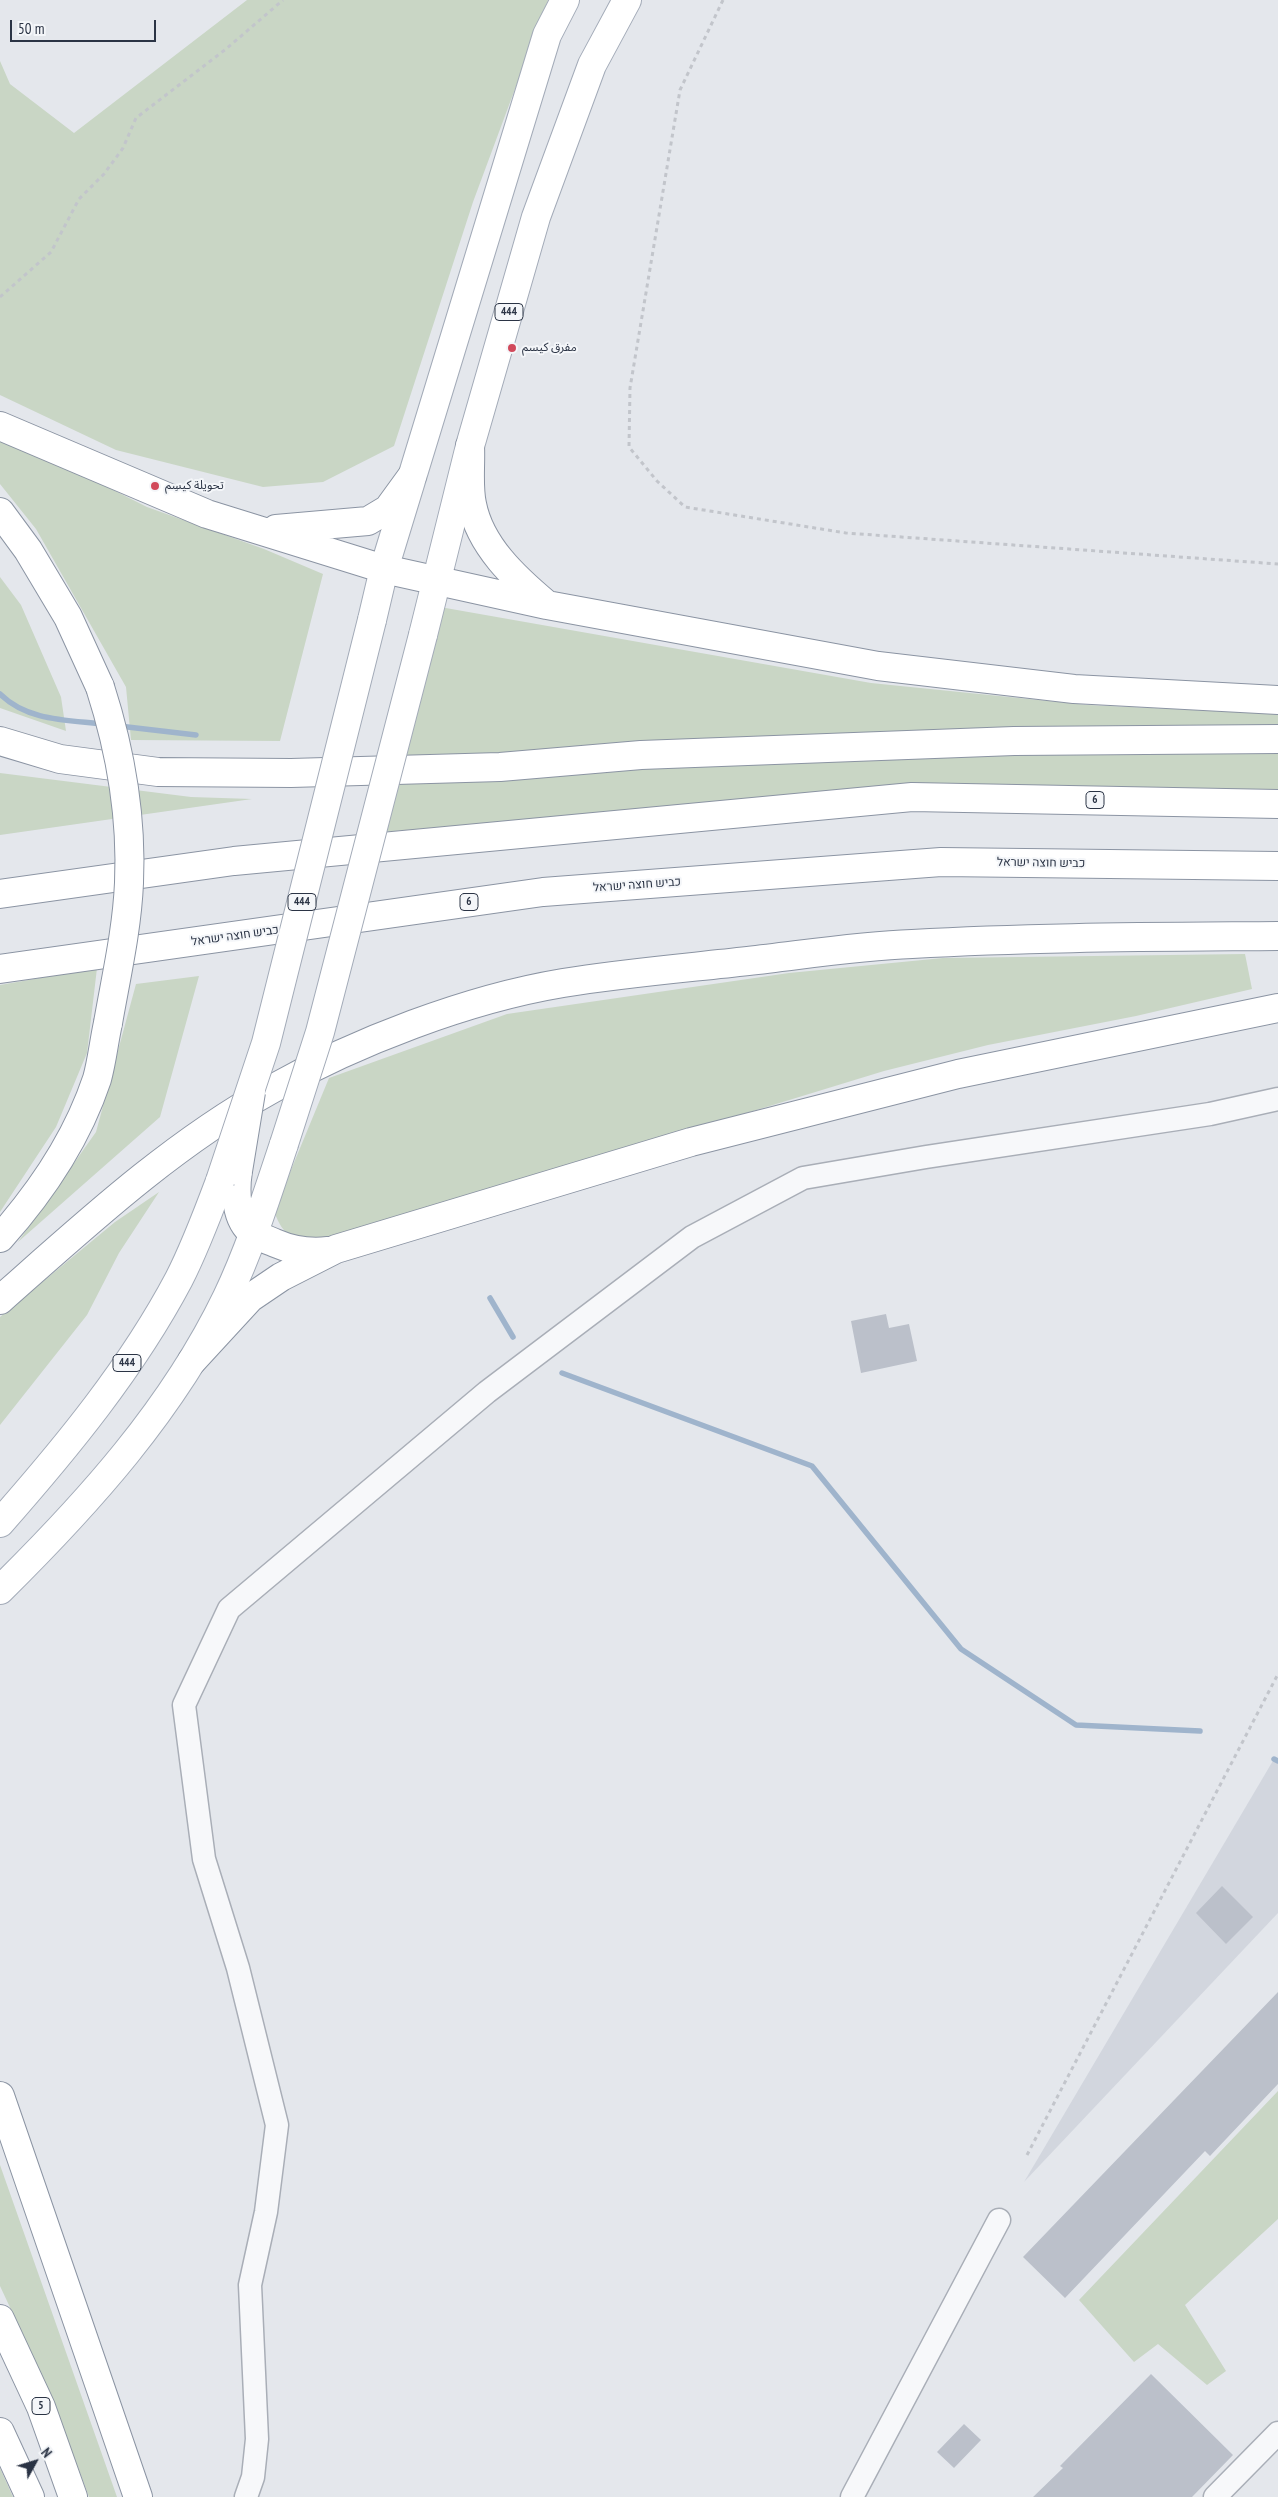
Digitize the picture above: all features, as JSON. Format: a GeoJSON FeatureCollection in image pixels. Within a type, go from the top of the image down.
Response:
{"type":"FeatureCollection","features":[{"type":"Feature","properties":{"kind":"main road","name":"444"},"geometry":{"type":"LineString","coordinates":[[0,1523],[70,1443],[134,1353],[179,1278],[229,1176],[268,1034],[384,569],[547,35],[565,0]]}},
{"type":"Feature","properties":{"kind":"main road","name":"444"},"geometry":{"type":"LineString","coordinates":[[0,1590],[100,1484],[173,1391],[192,1361],[227,1297],[253,1233],[320,1032],[470,446],[536,217],[592,65],[627,0]]}},
{"type":"Feature","properties":{"kind":"main road"},"geometry":{"type":"LineString","coordinates":[[0,426],[207,514],[384,569],[547,606],[878,666],[1074,689],[1278,700]]}},
{"type":"Feature","properties":{"kind":"main road"},"geometry":{"type":"LineString","coordinates":[[470,446],[472,503],[480,531],[512,575],[547,606]]}},
{"type":"Feature","properties":{"kind":"main road"},"geometry":{"type":"LineString","coordinates":[[260,530],[344,525],[368,521],[388,509],[412,476]]}},
{"type":"Feature","properties":{"kind":"main road"},"geometry":{"type":"LineString","coordinates":[[0,512],[28,550],[68,617],[100,687],[116,736],[128,823],[129,882],[125,924],[97,1078],[80,1122],[49,1177],[0,1238]]}},
{"type":"Feature","properties":{"kind":"main road"},"geometry":{"type":"LineString","coordinates":[[0,741],[60,759],[158,772],[291,773],[500,767],[641,755],[1014,741],[1278,739]]}},
{"type":"Feature","properties":{"kind":"main road","name":"6"},"geometry":{"type":"LineString","coordinates":[[0,894],[234,861],[912,797],[1278,804]]}},
{"type":"Feature","properties":{"kind":"main road","name":"כביש חוצה ישראל"},"geometry":{"type":"LineString","coordinates":[[0,969],[543,892],[942,862],[1278,866]]}},
{"type":"Feature","properties":{"kind":"main road"},"geometry":{"type":"LineString","coordinates":[[0,1300],[158,1164],[210,1126],[273,1088],[334,1058],[408,1026],[495,998],[580,981],[908,944],[1068,938],[1278,936]]}},
{"type":"Feature","properties":{"kind":"main road"},"geometry":{"type":"LineString","coordinates":[[229,1176],[236,1184],[239,1209],[244,1222],[253,1233],[284,1246],[316,1252],[336,1249],[700,1140],[958,1074],[1278,1008]]}},
{"type":"Feature","properties":{"kind":"main road"},"geometry":{"type":"LineString","coordinates":[[192,1361],[250,1298],[305,1264],[336,1249]]}},
{"type":"Feature","properties":{"kind":"main road"},"geometry":{"type":"LineString","coordinates":[[0,2096],[138,2497]]}},
{"type":"Feature","properties":{"kind":"main road","name":"5"},"geometry":{"type":"LineString","coordinates":[[0,2319],[41,2407],[74,2497]]}},
{"type":"Feature","properties":{"kind":"main road"},"geometry":{"type":"LineString","coordinates":[[0,2432],[30,2497]]}},
{"type":"Feature","properties":{"kind":"street"},"geometry":{"type":"LineString","coordinates":[[246,2497],[253,2477],[256,2439],[250,2285],[266,2212],[277,2125],[238,1968],[204,1860],[184,1705],[229,1609],[487,1392],[684,1243],[803,1178],[926,1157],[1210,1114],[1278,1099]]}},
{"type":"Feature","properties":{"kind":"street"},"geometry":{"type":"LineString","coordinates":[[852,2497],[999,2220]]}},
{"type":"Feature","properties":{"kind":"street"},"geometry":{"type":"LineString","coordinates":[[1214,2497],[1278,2434]]}},
{"type":"Feature","properties":{"kind":"path"},"geometry":{"type":"LineString","coordinates":[[0,297],[51,252],[79,199],[104,174],[122,148],[136,118],[226,50],[283,0]]}},
{"type":"Feature","properties":{"kind":"path"},"geometry":{"type":"LineString","coordinates":[[723,0],[680,90],[630,388],[629,447],[656,481],[685,507],[846,533],[1278,564]]}},
{"type":"Feature","properties":{"kind":"path"},"geometry":{"type":"LineString","coordinates":[[1027,2155],[1278,1674]]}},
{"type":"Feature","properties":{"kind":"shaded area"},"geometry":{"type":"Polygon","coordinates":[[[1274,1759],[1278,1761],[1278,1913],[1024,2182],[1274,1759]]]}},
{"type":"Feature","properties":{"kind":"green space"},"geometry":{"type":"Polygon","coordinates":[[[247,0],[548,0],[473,202],[394,446],[323,482],[263,487],[116,450],[0,395],[0,61],[10,84],[74,133],[247,0]]]}},
{"type":"Feature","properties":{"kind":"green space"},"geometry":{"type":"Polygon","coordinates":[[[0,433],[147,507],[264,549],[323,574],[280,741],[131,740],[126,687],[36,529],[0,484],[0,433]]]}},
{"type":"Feature","properties":{"kind":"green space"},"geometry":{"type":"Polygon","coordinates":[[[0,577],[21,605],[61,697],[66,731],[0,708],[0,577]]]}},
{"type":"Feature","properties":{"kind":"green space"},"geometry":{"type":"Polygon","coordinates":[[[440,607],[871,683],[1088,705],[1278,714],[1278,791],[926,783],[723,803],[383,832],[440,607]]]}},
{"type":"Feature","properties":{"kind":"green space"},"geometry":{"type":"Polygon","coordinates":[[[0,773],[191,797],[252,799],[0,835],[0,773]]]}},
{"type":"Feature","properties":{"kind":"green space"},"geometry":{"type":"Polygon","coordinates":[[[1245,954],[1252,989],[1136,1016],[988,1045],[884,1071],[332,1240],[303,1239],[289,1235],[279,1222],[274,1211],[329,1078],[507,1014],[789,973],[943,958],[1245,954]]]}},
{"type":"Feature","properties":{"kind":"green space"},"geometry":{"type":"Polygon","coordinates":[[[97,968],[87,1053],[56,1127],[0,1212],[0,985],[97,968]]]}},
{"type":"Feature","properties":{"kind":"green space"},"geometry":{"type":"Polygon","coordinates":[[[199,976],[160,1117],[18,1242],[96,1132],[136,984],[199,976]]]}},
{"type":"Feature","properties":{"kind":"green space"},"geometry":{"type":"Polygon","coordinates":[[[159,1192],[119,1253],[87,1315],[0,1425],[0,1317],[115,1222],[159,1192]]]}},
{"type":"Feature","properties":{"kind":"green space"},"geometry":{"type":"Polygon","coordinates":[[[1278,2091],[1278,2219],[1185,2305],[1226,2371],[1207,2385],[1158,2344],[1134,2362],[1079,2300],[1278,2091]]]}},
{"type":"Feature","properties":{"kind":"green space"},"geometry":{"type":"Polygon","coordinates":[[[0,2165],[117,2497],[89,2497],[51,2395],[0,2286],[0,2165]]]}},
{"type":"Feature","properties":{"kind":"green space"},"geometry":{"type":"Polygon","coordinates":[[[0,2468],[13,2497],[0,2497],[0,2468]]]}},
{"type":"Feature","properties":{"kind":"building"},"geometry":{"type":"Polygon","coordinates":[[[886,1314],[889,1328],[909,1324],[917,1361],[861,1373],[851,1321],[886,1314]]]}},
{"type":"Feature","properties":{"kind":"building"},"geometry":{"type":"Polygon","coordinates":[[[1222,1886],[1253,1917],[1226,1944],[1196,1913],[1222,1886]]]}},
{"type":"Feature","properties":{"kind":"building"},"geometry":{"type":"Polygon","coordinates":[[[1278,1992],[1278,2084],[1210,2156],[1205,2151],[1065,2298],[1023,2257],[1278,1992]]]}},
{"type":"Feature","properties":{"kind":"building"},"geometry":{"type":"Polygon","coordinates":[[[1151,2374],[1233,2455],[1192,2497],[1033,2497],[1063,2468],[1060,2466],[1151,2374]]]}},
{"type":"Feature","properties":{"kind":"building"},"geometry":{"type":"Polygon","coordinates":[[[964,2424],[981,2440],[954,2468],[937,2452],[964,2424]]]}},
{"type":"Feature","properties":{"kind":"waterway"},"geometry":{"type":"LineString","coordinates":[[0,694],[22,710],[48,718],[102,724]]}},
{"type":"Feature","properties":{"kind":"waterway"},"geometry":{"type":"LineString","coordinates":[[119,726],[196,735]]}},
{"type":"Feature","properties":{"kind":"waterway"},"geometry":{"type":"LineString","coordinates":[[490,1298],[513,1337]]}},
{"type":"Feature","properties":{"kind":"waterway"},"geometry":{"type":"LineString","coordinates":[[562,1373],[812,1466],[961,1649],[1076,1725],[1200,1731]]}},
{"type":"Feature","properties":{"kind":"waterway"},"geometry":{"type":"LineString","coordinates":[[1274,1759],[1278,1761]]}},
{"type":"Feature","properties":{"kind":"place","name":"مفرق كيسم"},"geometry":{"type":"Point","coordinates":[512,348]}},
{"type":"Feature","properties":{"kind":"place","name":"تحويلة كيسِم"},"geometry":{"type":"Point","coordinates":[155,486]}}]}
